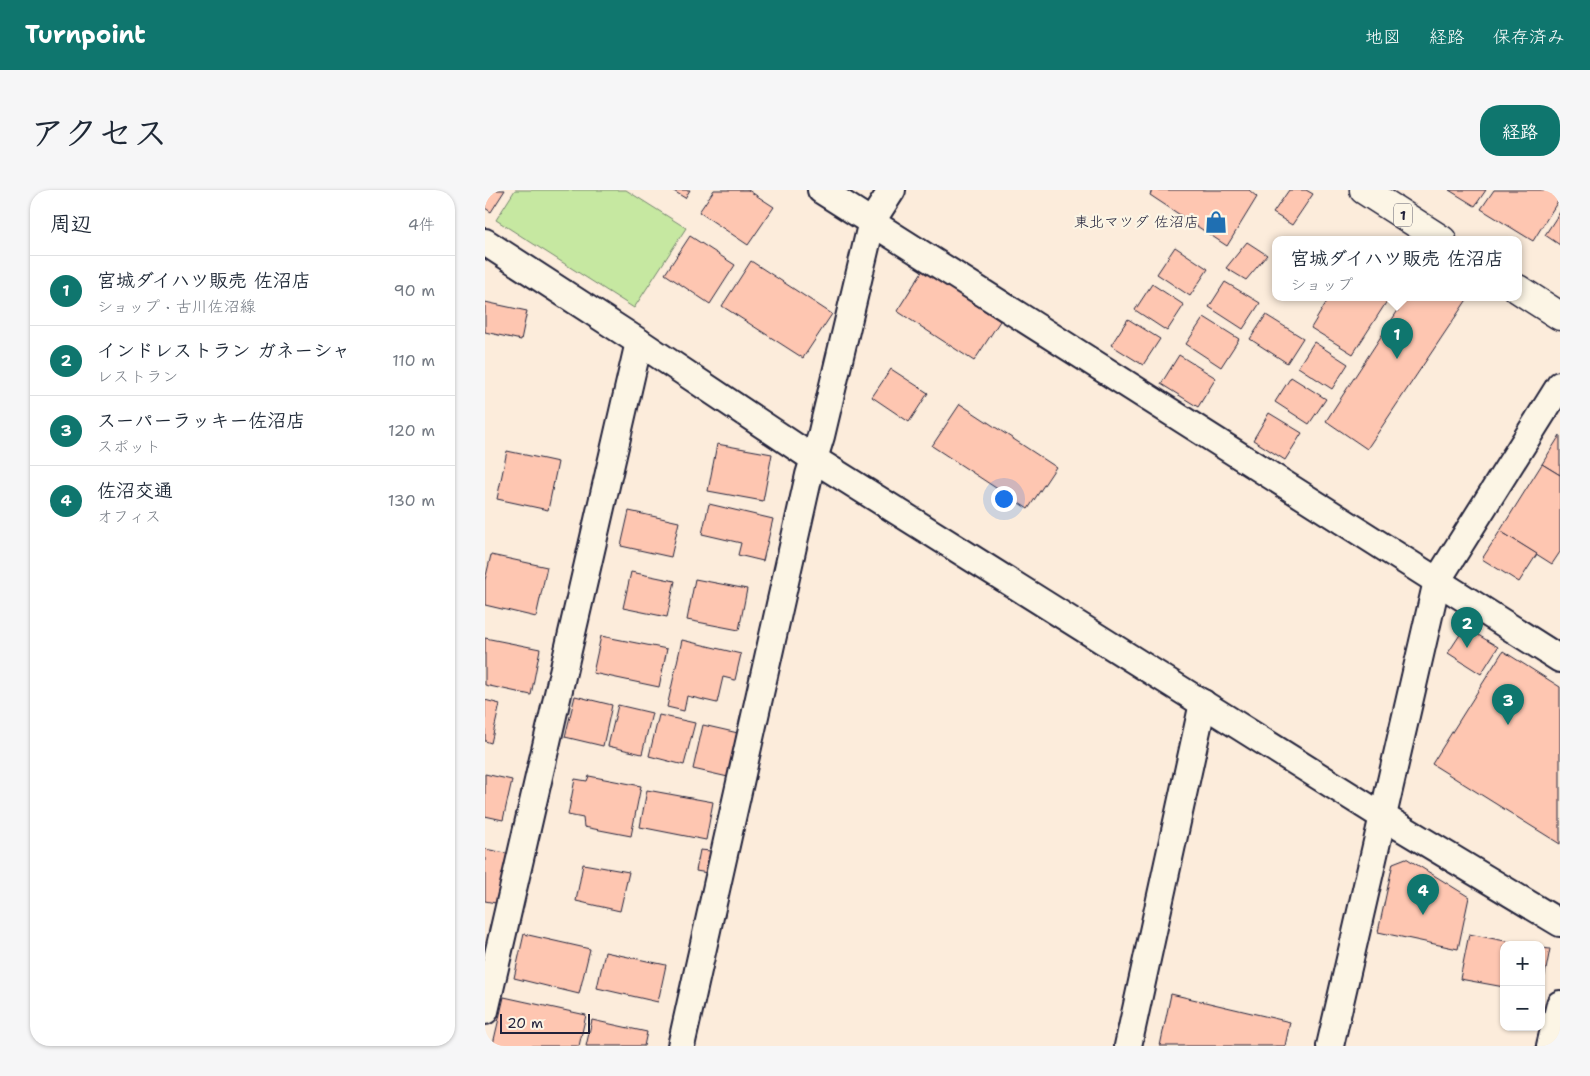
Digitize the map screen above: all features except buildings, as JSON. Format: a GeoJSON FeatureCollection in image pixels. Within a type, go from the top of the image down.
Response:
{"type":"FeatureCollection","features":[{"type":"Feature","properties":{"kind":"main road","name":"1"},"geometry":{"type":"LineString","coordinates":[[1364,190],[1436,236]]}},
{"type":"Feature","properties":{"kind":"main road"},"geometry":{"type":"LineString","coordinates":[[1522,292],[1560,316]]}},
{"type":"Feature","properties":{"kind":"street"},"geometry":{"type":"LineString","coordinates":[[821,190],[1560,658]]}},
{"type":"Feature","properties":{"kind":"street"},"geometry":{"type":"LineString","coordinates":[[681,1046],[814,459],[872,221],[893,190]]}},
{"type":"Feature","properties":{"kind":"street"},"geometry":{"type":"LineString","coordinates":[[485,242],[814,459],[1382,816],[1560,923]]}},
{"type":"Feature","properties":{"kind":"street"},"geometry":{"type":"LineString","coordinates":[[485,1011],[639,342]]}},
{"type":"Feature","properties":{"kind":"street"},"geometry":{"type":"LineString","coordinates":[[1330,1046],[1437,581],[1560,385]]}},
{"type":"Feature","properties":{"kind":"street"},"geometry":{"type":"LineString","coordinates":[[1128,1046],[1203,702]]}},
{"type":"Feature","properties":{"kind":"street"},"geometry":{"type":"LineString","coordinates":[[1550,1046],[1560,1004]]}},
{"type":"Feature","properties":{"kind":"green space"},"geometry":{"type":"Polygon","coordinates":[[[515,190],[626,190],[686,228],[634,308],[496,220],[515,190]]]}},
{"type":"Feature","properties":{"kind":"place","name":"東北マツダ 佐沼店"},"geometry":{"type":"Point","coordinates":[1216,222]}},
{"type":"Feature","properties":{"kind":"place","name":"宮城ダイハツ販売 佐沼店"},"geometry":{"type":"Point","coordinates":[1397,359]}},
{"type":"Feature","properties":{"kind":"place","name":"インドレストラン ガネーシャ"},"geometry":{"type":"Point","coordinates":[1467,648]}},
{"type":"Feature","properties":{"kind":"place","name":"スーパーラッキー佐沼店"},"geometry":{"type":"Point","coordinates":[1508,725]}},
{"type":"Feature","properties":{"kind":"place","name":"佐沼交通"},"geometry":{"type":"Point","coordinates":[1423,915]}}]}
